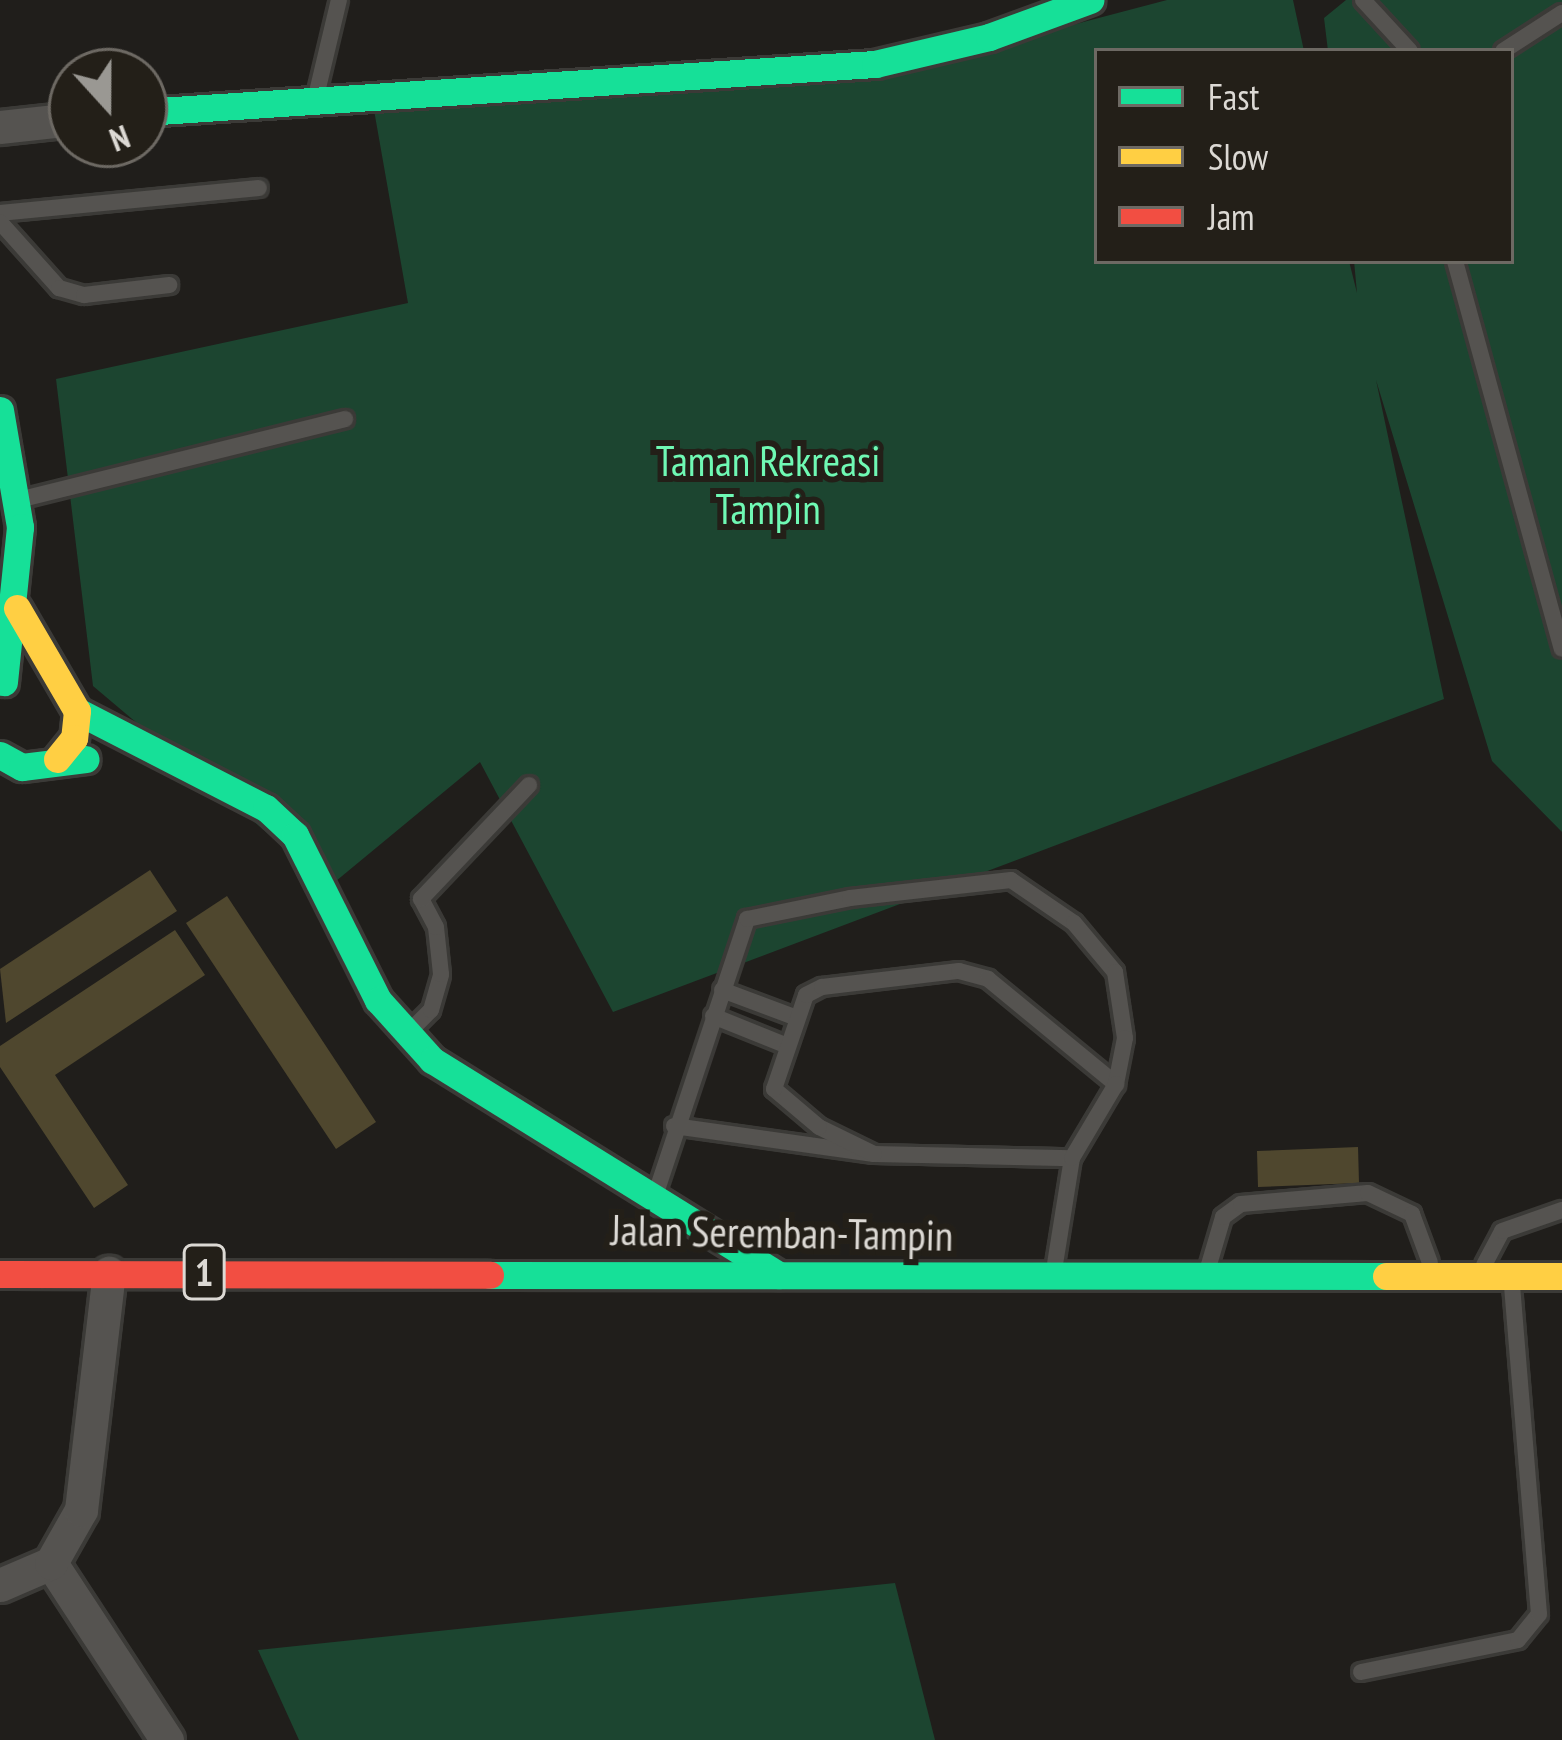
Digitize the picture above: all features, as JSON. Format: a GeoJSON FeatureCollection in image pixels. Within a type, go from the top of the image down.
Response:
{"type":"FeatureCollection","features":[{"type":"Feature","properties":{"kind":"main road"},"geometry":{"type":"LineString","coordinates":[[168,109],[316,94],[875,64],[989,37],[1090,0]]}},
{"type":"Feature","properties":{"kind":"main road"},"geometry":{"type":"LineString","coordinates":[[0,410],[17,608],[2,685]]}},
{"type":"Feature","properties":{"kind":"main road"},"geometry":{"type":"LineString","coordinates":[[17,608],[77,711],[161,759],[266,808],[295,835],[378,1000],[432,1060],[779,1275]]}},
{"type":"Feature","properties":{"kind":"main road"},"geometry":{"type":"LineString","coordinates":[[2,685],[30,674],[55,680]]}},
{"type":"Feature","properties":{"kind":"main road"},"geometry":{"type":"LineString","coordinates":[[57,759],[74,738],[77,711]]}},
{"type":"Feature","properties":{"kind":"main road"},"geometry":{"type":"LineString","coordinates":[[8,768],[57,759],[161,759]]}},
{"type":"Feature","properties":{"kind":"main road","name":"Jalan Seremban-Tampin"},"geometry":{"type":"LineString","coordinates":[[0,1274],[1562,1276]]}},
{"type":"Feature","properties":{"kind":"street"},"geometry":{"type":"LineString","coordinates":[[0,127],[48,122]]}},
{"type":"Feature","properties":{"kind":"street"},"geometry":{"type":"LineString","coordinates":[[0,1585],[51,1563],[81,1510],[109,1273]]}},
{"type":"Feature","properties":{"kind":"street"},"geometry":{"type":"LineString","coordinates":[[51,1563],[167,1740]]}},
{"type":"Feature","properties":{"kind":"lane"},"geometry":{"type":"LineString","coordinates":[[316,94],[339,0]]}},
{"type":"Feature","properties":{"kind":"lane"},"geometry":{"type":"LineString","coordinates":[[1363,0],[1407,48]]}},
{"type":"Feature","properties":{"kind":"lane"},"geometry":{"type":"LineString","coordinates":[[1508,48],[1562,13]]}},
{"type":"Feature","properties":{"kind":"lane"},"geometry":{"type":"LineString","coordinates":[[0,217],[259,188]]}},
{"type":"Feature","properties":{"kind":"lane"},"geometry":{"type":"LineString","coordinates":[[0,217],[59,288],[84,295],[169,285]]}},
{"type":"Feature","properties":{"kind":"lane"},"geometry":{"type":"LineString","coordinates":[[1456,264],[1562,649]]}},
{"type":"Feature","properties":{"kind":"lane"},"geometry":{"type":"LineString","coordinates":[[12,520],[345,419]]}},
{"type":"Feature","properties":{"kind":"lane"},"geometry":{"type":"LineString","coordinates":[[406,1035],[431,1010],[441,974],[436,927],[421,899],[529,785]]}},
{"type":"Feature","properties":{"kind":"lane"},"geometry":{"type":"LineString","coordinates":[[655,1198],[674,1126],[747,920],[850,898],[1011,880],[1074,923],[1115,972],[1125,1038],[1116,1084],[1072,1158],[1053,1277]]}},
{"type":"Feature","properties":{"kind":"lane"},"geometry":{"type":"LineString","coordinates":[[874,1154],[784,1104],[774,1073],[806,995],[822,987],[959,971],[988,979],[1116,1084]]}},
{"type":"Feature","properties":{"kind":"lane"},"geometry":{"type":"LineString","coordinates":[[722,990],[797,1018]]}},
{"type":"Feature","properties":{"kind":"lane"},"geometry":{"type":"LineString","coordinates":[[713,1016],[785,1046]]}},
{"type":"Feature","properties":{"kind":"lane"},"geometry":{"type":"LineString","coordinates":[[674,1126],[874,1154],[1072,1158]]}},
{"type":"Feature","properties":{"kind":"lane"},"geometry":{"type":"LineString","coordinates":[[1206,1274],[1223,1217],[1241,1204],[1368,1193],[1412,1214],[1435,1277]]}},
{"type":"Feature","properties":{"kind":"lane"},"geometry":{"type":"LineString","coordinates":[[1478,1277],[1502,1231],[1562,1210]]}},
{"type":"Feature","properties":{"kind":"lane"},"geometry":{"type":"LineString","coordinates":[[1361,1672],[1518,1640],[1539,1614],[1512,1352],[1512,1276]]}},
{"type":"Feature","properties":{"kind":"green space","name":"Taman Rekreasi Tampin"},"geometry":{"type":"Polygon","coordinates":[[[1167,0],[1293,0],[1303,48],[1094,48],[1094,264],[1350,264],[1357,293],[1354,264],[1514,264],[1514,48],[1328,48],[1324,18],[1346,0],[1562,0],[1562,832],[1492,761],[1376,380],[1444,699],[613,1012],[480,762],[330,886],[93,686],[56,379],[408,303],[374,110],[962,54],[1167,0]]]}},
{"type":"Feature","properties":{"kind":"green space"},"geometry":{"type":"Polygon","coordinates":[[[895,1583],[935,1740],[299,1740],[258,1650],[895,1583]]]}},
{"type":"Feature","properties":{"kind":"building"},"geometry":{"type":"Polygon","coordinates":[[[150,870],[177,911],[6,1023],[0,969],[150,870]]]}},
{"type":"Feature","properties":{"kind":"building"},"geometry":{"type":"Polygon","coordinates":[[[227,896],[376,1122],[336,1149],[186,923],[227,896]]]}},
{"type":"Feature","properties":{"kind":"building"},"geometry":{"type":"Polygon","coordinates":[[[175,930],[205,975],[55,1075],[128,1185],[94,1208],[0,1067],[0,1046],[175,930]]]}},
{"type":"Feature","properties":{"kind":"building"},"geometry":{"type":"Polygon","coordinates":[[[1358,1147],[1359,1183],[1258,1187],[1257,1151],[1358,1147]]]}},
{"type":"Feature","properties":{"kind":"traffic: fast"},"geometry":{"type":"LineString","coordinates":[[168,110],[875,64],[989,37],[1090,0]]}},
{"type":"Feature","properties":{"kind":"traffic: fast"},"geometry":{"type":"LineString","coordinates":[[0,410],[20,527],[4,682]]}},
{"type":"Feature","properties":{"kind":"traffic: fast"},"geometry":{"type":"LineString","coordinates":[[77,711],[266,808],[295,835],[378,1000],[432,1060],[779,1275]]}},
{"type":"Feature","properties":{"kind":"traffic: fast"},"geometry":{"type":"LineString","coordinates":[[0,755],[22,767],[86,759]]}},
{"type":"Feature","properties":{"kind":"traffic: fast"},"geometry":{"type":"LineString","coordinates":[[490,1275],[1386,1276]]}},
{"type":"Feature","properties":{"kind":"traffic: slow"},"geometry":{"type":"LineString","coordinates":[[17,608],[77,711],[74,738],[57,759]]}},
{"type":"Feature","properties":{"kind":"traffic: slow"},"geometry":{"type":"LineString","coordinates":[[1386,1276],[1562,1276]]}},
{"type":"Feature","properties":{"kind":"traffic: jam"},"geometry":{"type":"LineString","coordinates":[[0,1274],[490,1275]]}}]}
